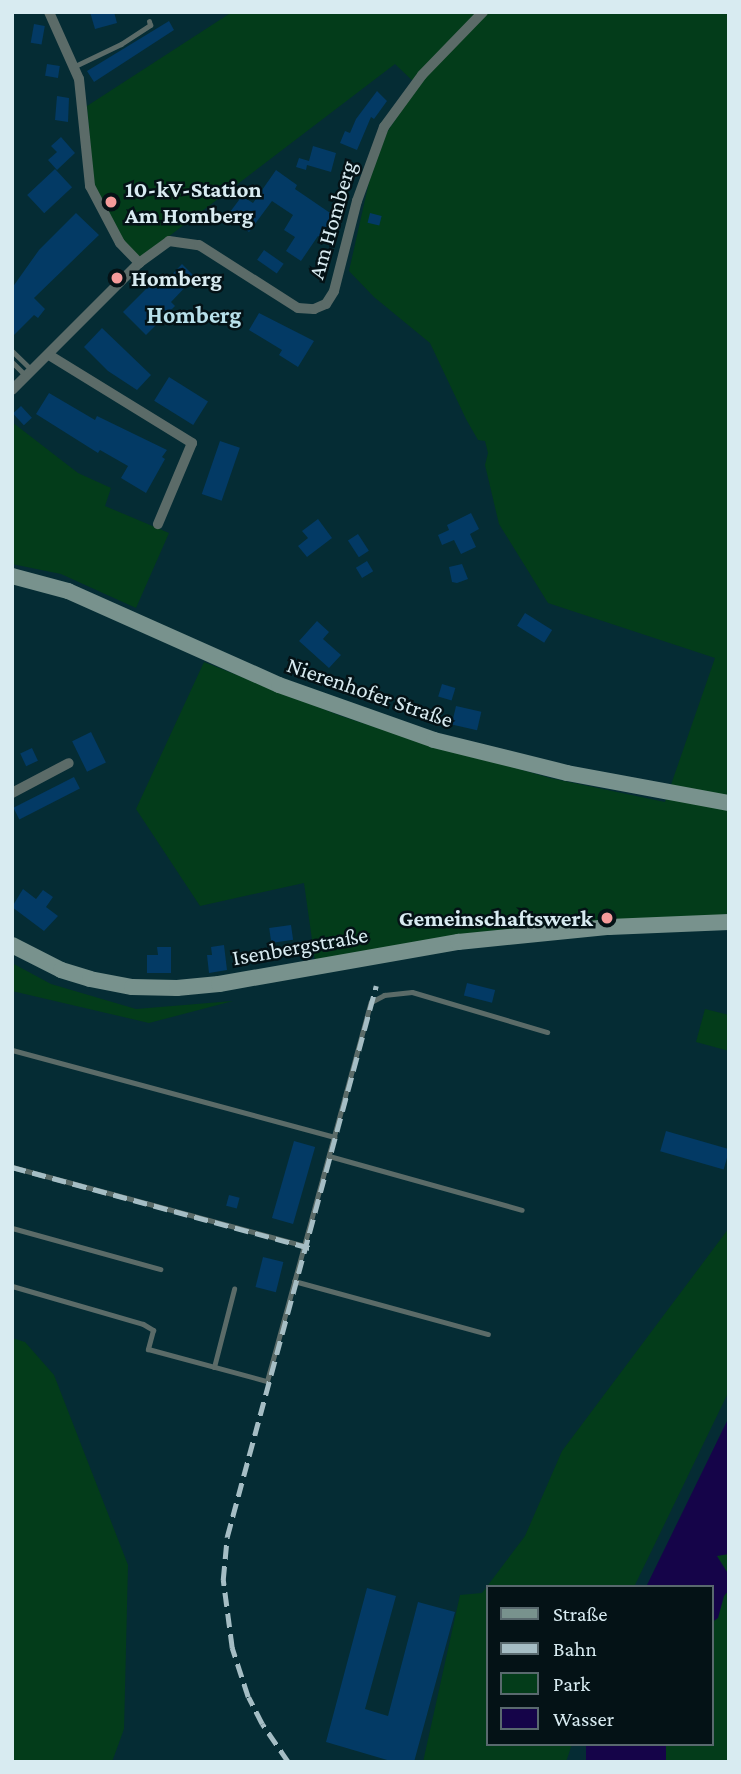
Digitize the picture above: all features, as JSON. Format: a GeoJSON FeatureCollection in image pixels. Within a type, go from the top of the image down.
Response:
{"type":"FeatureCollection","features":[{"type":"Feature","properties":{"kind":"main road","name":"Nierenhofer Straße"},"geometry":{"type":"LineString","coordinates":[[12,576],[68,591],[279,685],[434,740],[567,773],[729,803]]}},
{"type":"Feature","properties":{"kind":"main road","name":"Isenbergstraße"},"geometry":{"type":"LineString","coordinates":[[12,945],[61,970],[90,979],[132,986],[177,988],[219,984],[458,942],[609,927],[729,922]]}},
{"type":"Feature","properties":{"kind":"street"},"geometry":{"type":"LineString","coordinates":[[49,12],[75,66],[81,93],[84,151],[90,186],[120,243],[139,263]]}},
{"type":"Feature","properties":{"kind":"street","name":"Am Homberg"},"geometry":{"type":"LineString","coordinates":[[12,390],[139,263],[169,241],[191,242],[211,251],[293,306],[314,309],[326,304],[334,291],[357,201],[384,127],[422,75],[482,12]]}},
{"type":"Feature","properties":{"kind":"street"},"geometry":{"type":"LineString","coordinates":[[49,355],[192,443],[158,524]]}},
{"type":"Feature","properties":{"kind":"street"},"geometry":{"type":"LineString","coordinates":[[12,793],[69,763]]}},
{"type":"Feature","properties":{"kind":"lane"},"geometry":{"type":"LineString","coordinates":[[75,66],[121,44],[150,25],[149,21]]}},
{"type":"Feature","properties":{"kind":"lane"},"geometry":{"type":"LineString","coordinates":[[12,351],[29,373]]}},
{"type":"Feature","properties":{"kind":"lane"},"geometry":{"type":"LineString","coordinates":[[12,362],[29,373]]}},
{"type":"Feature","properties":{"kind":"lane"},"geometry":{"type":"LineString","coordinates":[[12,1286],[143,1324],[153,1330],[148,1349],[267,1381],[371,1002],[378,996],[412,992],[547,1032]]}},
{"type":"Feature","properties":{"kind":"lane"},"geometry":{"type":"LineString","coordinates":[[12,1050],[334,1137]]}},
{"type":"Feature","properties":{"kind":"lane"},"geometry":{"type":"LineString","coordinates":[[329,1156],[522,1210]]}},
{"type":"Feature","properties":{"kind":"lane"},"geometry":{"type":"LineString","coordinates":[[12,1167],[304,1246]]}},
{"type":"Feature","properties":{"kind":"lane"},"geometry":{"type":"LineString","coordinates":[[12,1228],[160,1269]]}},
{"type":"Feature","properties":{"kind":"lane"},"geometry":{"type":"LineString","coordinates":[[295,1281],[488,1334]]}},
{"type":"Feature","properties":{"kind":"lane"},"geometry":{"type":"LineString","coordinates":[[214,1367],[234,1289]]}},
{"type":"Feature","properties":{"kind":"green space"},"geometry":{"type":"Polygon","coordinates":[[[232,12],[729,12],[729,914],[315,961],[304,883],[200,906],[136,809],[204,662],[384,730],[550,778],[665,802],[715,658],[548,603],[499,524],[485,465],[488,453],[485,441],[478,440],[466,419],[430,343],[374,297],[349,271],[369,182],[387,132],[418,86],[395,64],[134,263],[94,186],[87,106],[232,12]]]}},
{"type":"Feature","properties":{"kind":"green space"},"geometry":{"type":"Polygon","coordinates":[[[12,422],[78,473],[111,488],[105,506],[169,533],[136,608],[61,574],[12,564],[12,422]]]}},
{"type":"Feature","properties":{"kind":"green space"},"geometry":{"type":"Polygon","coordinates":[[[12,963],[51,984],[136,1009],[233,1001],[149,1023],[12,991],[12,963]]]}},
{"type":"Feature","properties":{"kind":"green space"},"geometry":{"type":"Polygon","coordinates":[[[705,1009],[729,1015],[729,1051],[696,1042],[705,1009]]]}},
{"type":"Feature","properties":{"kind":"green space"},"geometry":{"type":"Polygon","coordinates":[[[729,1228],[729,1391],[635,1585],[488,1585],[525,1536],[562,1451],[729,1228]]]}},
{"type":"Feature","properties":{"kind":"green space"},"geometry":{"type":"Polygon","coordinates":[[[12,1338],[25,1342],[54,1375],[128,1565],[124,1729],[112,1762],[12,1762],[12,1338]]]}},
{"type":"Feature","properties":{"kind":"green space"},"geometry":{"type":"Polygon","coordinates":[[[729,1487],[729,1762],[630,1762],[634,1746],[713,1746],[711,1585],[729,1487]]]}},
{"type":"Feature","properties":{"kind":"green space"},"geometry":{"type":"Polygon","coordinates":[[[486,1588],[486,1746],[571,1746],[566,1762],[423,1762],[460,1595],[482,1593],[486,1588]]]}},
{"type":"Feature","properties":{"kind":"water"},"geometry":{"type":"Polygon","coordinates":[[[729,1417],[729,1554],[717,1556],[727,1572],[729,1590],[724,1596],[718,1618],[713,1622],[713,1585],[647,1585],[729,1417]]]}},
{"type":"Feature","properties":{"kind":"water"},"geometry":{"type":"Polygon","coordinates":[[[586,1746],[666,1746],[666,1762],[586,1762],[586,1746]]]}},
{"type":"Feature","properties":{"kind":"building"},"geometry":{"type":"Polygon","coordinates":[[[90,12],[114,12],[117,23],[95,29],[90,12]]]}},
{"type":"Feature","properties":{"kind":"building"},"geometry":{"type":"Polygon","coordinates":[[[169,21],[174,30],[94,82],[87,71],[169,21]]]}},
{"type":"Feature","properties":{"kind":"building"},"geometry":{"type":"Polygon","coordinates":[[[34,24],[45,26],[42,45],[31,43],[34,24]]]}},
{"type":"Feature","properties":{"kind":"building"},"geometry":{"type":"Polygon","coordinates":[[[47,64],[60,66],[58,78],[45,76],[47,64]]]}},
{"type":"Feature","properties":{"kind":"building"},"geometry":{"type":"Polygon","coordinates":[[[377,91],[387,101],[374,119],[371,117],[357,150],[340,143],[345,131],[350,133],[356,119],[377,91]]]}},
{"type":"Feature","properties":{"kind":"building"},"geometry":{"type":"Polygon","coordinates":[[[57,96],[69,98],[68,122],[55,120],[57,96]]]}},
{"type":"Feature","properties":{"kind":"building"},"geometry":{"type":"Polygon","coordinates":[[[61,137],[75,153],[57,170],[48,160],[57,152],[51,146],[61,137]]]}},
{"type":"Feature","properties":{"kind":"building"},"geometry":{"type":"Polygon","coordinates":[[[313,146],[336,153],[331,172],[307,165],[306,170],[296,167],[299,158],[309,161],[313,146]]]}},
{"type":"Feature","properties":{"kind":"building"},"geometry":{"type":"Polygon","coordinates":[[[55,169],[72,187],[44,213],[27,195],[55,169]]]}},
{"type":"Feature","properties":{"kind":"building"},"geometry":{"type":"Polygon","coordinates":[[[276,170],[297,185],[295,189],[336,217],[322,238],[318,236],[301,261],[286,251],[295,237],[284,230],[293,215],[272,201],[249,232],[227,216],[242,196],[253,203],[276,170]]]}},
{"type":"Feature","properties":{"kind":"building"},"geometry":{"type":"Polygon","coordinates":[[[76,213],[99,235],[34,298],[45,309],[38,318],[34,315],[12,337],[12,288],[39,250],[76,213]]]}},
{"type":"Feature","properties":{"kind":"building"},"geometry":{"type":"Polygon","coordinates":[[[370,213],[382,216],[379,226],[368,223],[370,213]]]}},
{"type":"Feature","properties":{"kind":"building"},"geometry":{"type":"Polygon","coordinates":[[[264,250],[284,264],[277,274],[257,260],[264,250]]]}},
{"type":"Feature","properties":{"kind":"building"},"geometry":{"type":"Polygon","coordinates":[[[182,264],[195,277],[171,302],[175,306],[146,335],[123,312],[152,283],[158,289],[182,264]]]}},
{"type":"Feature","properties":{"kind":"building"},"geometry":{"type":"Polygon","coordinates":[[[259,313],[314,341],[298,367],[279,355],[282,350],[249,330],[259,313]]]}},
{"type":"Feature","properties":{"kind":"building"},"geometry":{"type":"Polygon","coordinates":[[[102,328],[151,375],[137,390],[108,371],[84,347],[102,328]]]}},
{"type":"Feature","properties":{"kind":"building"},"geometry":{"type":"Polygon","coordinates":[[[169,377],[208,401],[193,425],[154,401],[169,377]]]}},
{"type":"Feature","properties":{"kind":"building"},"geometry":{"type":"Polygon","coordinates":[[[49,393],[95,420],[97,416],[167,450],[162,457],[165,459],[146,493],[121,478],[128,466],[100,450],[98,453],[36,414],[49,393]]]}},
{"type":"Feature","properties":{"kind":"building"},"geometry":{"type":"Polygon","coordinates":[[[21,406],[32,418],[24,425],[13,414],[21,406]]]}},
{"type":"Feature","properties":{"kind":"building"},"geometry":{"type":"Polygon","coordinates":[[[220,441],[240,448],[222,501],[202,494],[220,441]]]}},
{"type":"Feature","properties":{"kind":"building"},"geometry":{"type":"Polygon","coordinates":[[[471,513],[479,529],[470,534],[476,547],[461,554],[454,540],[442,545],[438,535],[449,530],[447,525],[471,513]]]}},
{"type":"Feature","properties":{"kind":"building"},"geometry":{"type":"Polygon","coordinates":[[[318,519],[332,538],[307,557],[298,546],[308,538],[302,531],[318,519]]]}},
{"type":"Feature","properties":{"kind":"building"},"geometry":{"type":"Polygon","coordinates":[[[358,534],[369,551],[359,557],[348,541],[358,534]]]}},
{"type":"Feature","properties":{"kind":"building"},"geometry":{"type":"Polygon","coordinates":[[[367,561],[373,571],[362,578],[356,568],[367,561]]]}},
{"type":"Feature","properties":{"kind":"building"},"geometry":{"type":"Polygon","coordinates":[[[462,564],[468,579],[452,582],[449,567],[462,564]]]}},
{"type":"Feature","properties":{"kind":"building"},"geometry":{"type":"Polygon","coordinates":[[[525,613],[552,630],[544,643],[517,626],[525,613]]]}},
{"type":"Feature","properties":{"kind":"building"},"geometry":{"type":"Polygon","coordinates":[[[317,621],[329,632],[323,639],[341,655],[329,668],[299,641],[317,621]]]}},
{"type":"Feature","properties":{"kind":"building"},"geometry":{"type":"Polygon","coordinates":[[[442,684],[455,688],[452,701],[438,696],[442,684]]]}},
{"type":"Feature","properties":{"kind":"building"},"geometry":{"type":"Polygon","coordinates":[[[456,706],[481,712],[477,730],[452,725],[456,706]]]}},
{"type":"Feature","properties":{"kind":"building"},"geometry":{"type":"Polygon","coordinates":[[[91,732],[106,763],[87,772],[72,741],[91,732]]]}},
{"type":"Feature","properties":{"kind":"building"},"geometry":{"type":"Polygon","coordinates":[[[32,748],[38,761],[26,766],[20,753],[32,748]]]}},
{"type":"Feature","properties":{"kind":"building"},"geometry":{"type":"Polygon","coordinates":[[[74,777],[80,789],[19,819],[13,808],[74,777]]]}},
{"type":"Feature","properties":{"kind":"building"},"geometry":{"type":"Polygon","coordinates":[[[23,889],[36,899],[43,890],[53,897],[46,907],[58,916],[44,931],[12,907],[23,889]]]}},
{"type":"Feature","properties":{"kind":"building"},"geometry":{"type":"Polygon","coordinates":[[[291,925],[293,940],[271,943],[269,928],[291,925]]]}},
{"type":"Feature","properties":{"kind":"building"},"geometry":{"type":"Polygon","coordinates":[[[224,945],[227,970],[209,973],[207,955],[212,955],[211,947],[224,945]]]}},
{"type":"Feature","properties":{"kind":"building"},"geometry":{"type":"Polygon","coordinates":[[[157,947],[171,947],[171,973],[147,973],[147,955],[158,955],[157,947]]]}},
{"type":"Feature","properties":{"kind":"building"},"geometry":{"type":"Polygon","coordinates":[[[467,983],[495,990],[492,1003],[464,996],[467,983]]]}},
{"type":"Feature","properties":{"kind":"building"},"geometry":{"type":"Polygon","coordinates":[[[666,1131],[729,1149],[724,1169],[660,1151],[666,1131]]]}},
{"type":"Feature","properties":{"kind":"building"},"geometry":{"type":"Polygon","coordinates":[[[294,1141],[315,1147],[293,1224],[272,1218],[294,1141]]]}},
{"type":"Feature","properties":{"kind":"building"},"geometry":{"type":"Polygon","coordinates":[[[229,1195],[240,1198],[237,1208],[226,1206],[229,1195]]]}},
{"type":"Feature","properties":{"kind":"building"},"geometry":{"type":"Polygon","coordinates":[[[263,1257],[283,1262],[276,1292],[256,1287],[263,1257]]]}},
{"type":"Feature","properties":{"kind":"building"},"geometry":{"type":"Polygon","coordinates":[[[367,1588],[396,1596],[365,1709],[388,1716],[418,1602],[455,1612],[414,1762],[394,1762],[326,1742],[367,1588]]]}},
{"type":"Feature","properties":{"kind":"railway"},"geometry":{"type":"LineString","coordinates":[[288,1762],[262,1724],[248,1697],[232,1648],[223,1580],[227,1537],[376,986]]}},
{"type":"Feature","properties":{"kind":"railway"},"geometry":{"type":"LineString","coordinates":[[12,1167],[311,1248]]}},
{"type":"Feature","properties":{"kind":"place","name":"10-kV-Station Am Homberg"},"geometry":{"type":"Point","coordinates":[111,202]}},
{"type":"Feature","properties":{"kind":"place","name":"Homberg"},"geometry":{"type":"Point","coordinates":[117,278]}},
{"type":"Feature","properties":{"kind":"place","name":"Gemeinschaftswerk"},"geometry":{"type":"Point","coordinates":[607,918]}},
{"type":"Feature","properties":{"kind":"district","name":"Homberg"},"geometry":{"type":"Point","coordinates":[194,315]}}]}
